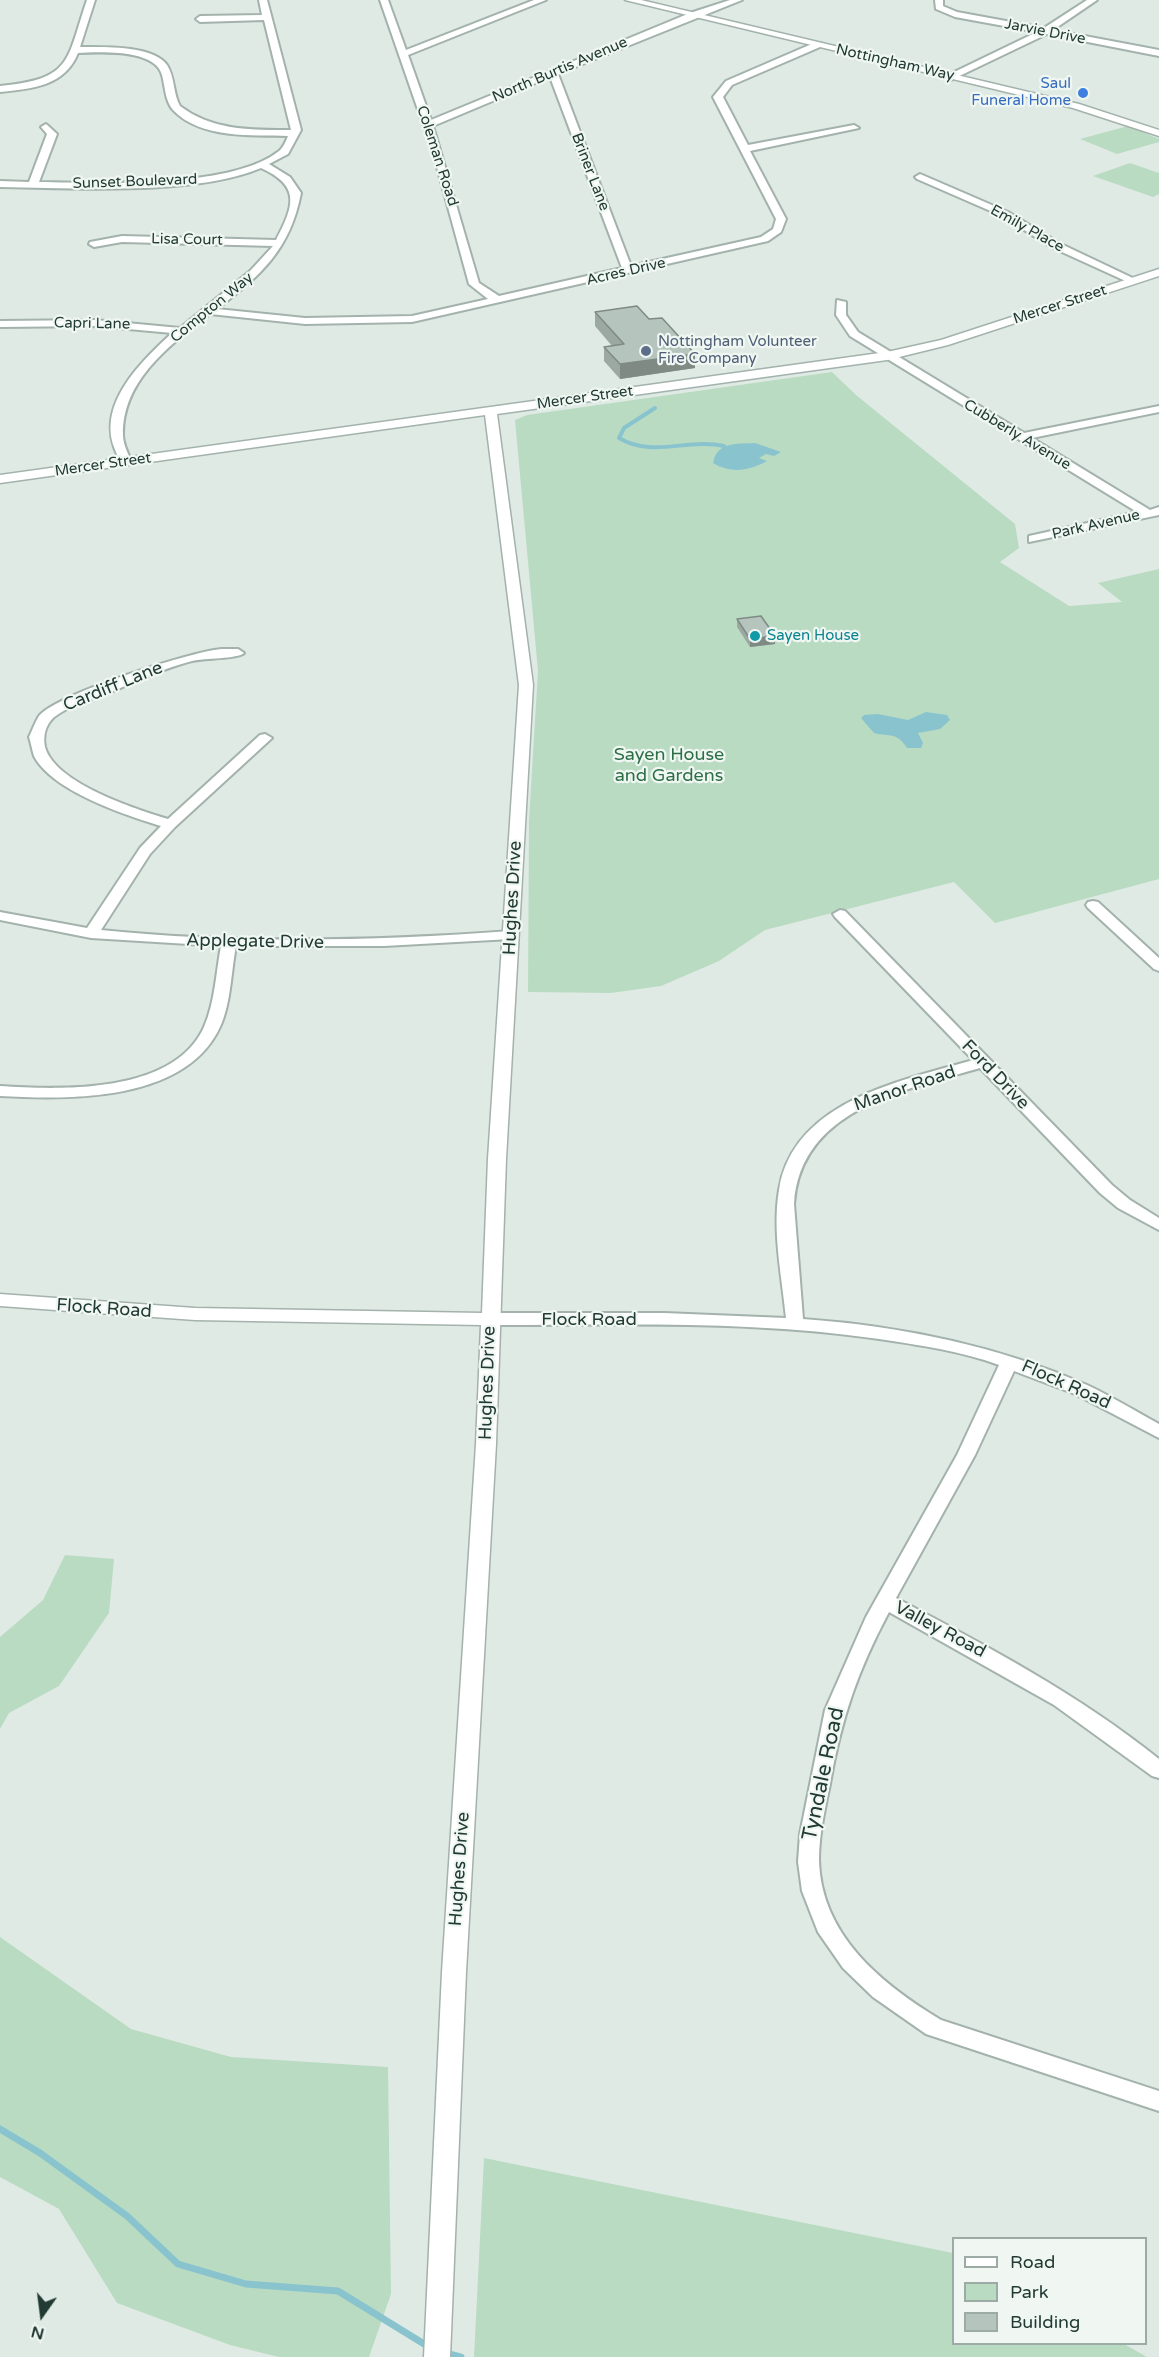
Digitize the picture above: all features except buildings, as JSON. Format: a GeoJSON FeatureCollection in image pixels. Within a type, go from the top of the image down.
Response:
{"type":"FeatureCollection","features":[{"type":"Feature","properties":{"kind":"street"},"geometry":{"type":"LineString","coordinates":[[0,89],[37,82],[56,75],[66,68],[91,0]]}},
{"type":"Feature","properties":{"kind":"street"},"geometry":{"type":"LineString","coordinates":[[74,50],[122,52],[154,59],[164,67],[176,108],[201,122],[243,131],[296,133],[267,17],[265,0]]}},
{"type":"Feature","properties":{"kind":"street","name":"Coleman Road"},"geometry":{"type":"LineString","coordinates":[[384,0],[440,156],[474,284],[499,301]]}},
{"type":"Feature","properties":{"kind":"street"},"geometry":{"type":"LineString","coordinates":[[402,54],[542,0]]}},
{"type":"Feature","properties":{"kind":"street","name":"Nottingham Way"},"geometry":{"type":"LineString","coordinates":[[630,0],[1097,111],[1159,133]]}},
{"type":"Feature","properties":{"kind":"street","name":"North Burtis Avenue"},"geometry":{"type":"LineString","coordinates":[[428,125],[693,15],[738,0]]}},
{"type":"Feature","properties":{"kind":"street","name":"Jarvie Drive"},"geometry":{"type":"LineString","coordinates":[[939,0],[939,7],[955,14],[1159,53]]}},
{"type":"Feature","properties":{"kind":"street"},"geometry":{"type":"LineString","coordinates":[[951,77],[1044,32],[1093,0]]}},
{"type":"Feature","properties":{"kind":"street"},"geometry":{"type":"LineString","coordinates":[[200,20],[267,17]]}},
{"type":"Feature","properties":{"kind":"street","name":"Acres Drive"},"geometry":{"type":"LineString","coordinates":[[210,310],[305,321],[398,320],[429,316],[499,301],[753,243],[777,230],[781,219],[718,97],[721,89],[817,45]]}},
{"type":"Feature","properties":{"kind":"street","name":"Briner Lane"},"geometry":{"type":"LineString","coordinates":[[553,73],[628,272]]}},
{"type":"Feature","properties":{"kind":"street"},"geometry":{"type":"LineString","coordinates":[[33,184],[52,134],[46,127]]}},
{"type":"Feature","properties":{"kind":"street"},"geometry":{"type":"LineString","coordinates":[[744,149],[854,128]]}},
{"type":"Feature","properties":{"kind":"street","name":"Sunset Boulevard"},"geometry":{"type":"LineString","coordinates":[[0,184],[177,183],[227,176],[262,165],[290,147],[296,133]]}},
{"type":"Feature","properties":{"kind":"street","name":"Compton Way"},"geometry":{"type":"LineString","coordinates":[[126,462],[117,438],[122,404],[141,371],[183,331],[255,274],[280,243],[289,222],[296,193],[284,176],[262,165]]}},
{"type":"Feature","properties":{"kind":"street","name":"Emily Place"},"geometry":{"type":"LineString","coordinates":[[920,177],[1005,214],[1073,254],[1134,281]]}},
{"type":"Feature","properties":{"kind":"street","name":"Lisa Court"},"geometry":{"type":"LineString","coordinates":[[94,244],[122,239],[280,243]]}},
{"type":"Feature","properties":{"kind":"street","name":"Mercer Street"},"geometry":{"type":"LineString","coordinates":[[0,479],[887,356],[944,343],[1159,272]]}},
{"type":"Feature","properties":{"kind":"street","name":"Cubberly Avenue"},"geometry":{"type":"LineString","coordinates":[[841,302],[841,315],[854,334],[1021,437],[1153,512]]}},
{"type":"Feature","properties":{"kind":"street","name":"Capri Lane"},"geometry":{"type":"LineString","coordinates":[[0,324],[104,323],[183,331]]}},
{"type":"Feature","properties":{"kind":"street"},"geometry":{"type":"LineString","coordinates":[[1021,437],[1159,409]]}},
{"type":"Feature","properties":{"kind":"street","name":"Hughes Drive"},"geometry":{"type":"LineString","coordinates":[[438,2344],[454,1972],[491,1319],[497,1159],[526,685],[513,569],[491,412]]}},
{"type":"Feature","properties":{"kind":"street","name":"Park Avenue"},"geometry":{"type":"LineString","coordinates":[[1034,539],[1153,512]]}},
{"type":"Feature","properties":{"kind":"street","name":"Cardiff Lane"},"geometry":{"type":"LineString","coordinates":[[170,824],[122,810],[70,787],[37,764],[31,756],[30,737],[36,727],[56,711],[152,671],[197,655],[238,653]]}},
{"type":"Feature","properties":{"kind":"street"},"geometry":{"type":"LineString","coordinates":[[91,934],[128,874],[170,824],[265,738]]}},
{"type":"Feature","properties":{"kind":"street"},"geometry":{"type":"LineString","coordinates":[[1093,905],[1159,966]]}},
{"type":"Feature","properties":{"kind":"street","name":"Ford Drive"},"geometry":{"type":"LineString","coordinates":[[840,914],[1107,1189],[1124,1204],[1159,1225]]}},
{"type":"Feature","properties":{"kind":"street","name":"Applegate Drive"},"geometry":{"type":"LineString","coordinates":[[0,916],[91,934],[166,940],[391,942],[511,934]]}},
{"type":"Feature","properties":{"kind":"street"},"geometry":{"type":"LineString","coordinates":[[0,1091],[79,1092],[114,1088],[137,1083],[178,1065],[199,1047],[212,1028],[229,942]]}},
{"type":"Feature","properties":{"kind":"street","name":"Manor Road"},"geometry":{"type":"LineString","coordinates":[[795,1322],[787,1197],[792,1170],[801,1152],[829,1121],[849,1108],[874,1096],[983,1062]]}},
{"type":"Feature","properties":{"kind":"street","name":"Flock Road"},"geometry":{"type":"LineString","coordinates":[[0,1300],[195,1314],[795,1322],[842,1325],[913,1336],[1010,1361],[1134,1415],[1159,1432]]}},
{"type":"Feature","properties":{"kind":"street","name":"Valley Road"},"geometry":{"type":"LineString","coordinates":[[1010,1361],[961,1465],[885,1601],[1041,1686],[1090,1717],[1159,1770]]}},
{"type":"Feature","properties":{"kind":"street","name":"Tyndale Road"},"geometry":{"type":"LineString","coordinates":[[885,1601],[848,1675],[834,1713],[812,1817],[808,1844],[809,1873],[817,1906],[830,1934],[847,1958],[873,1986],[902,2008],[934,2027],[1159,2101]]}},
{"type":"Feature","properties":{"kind":"green space"},"geometry":{"type":"Polygon","coordinates":[[[1128,126],[1159,139],[1159,142],[1117,154],[1080,139],[1128,126]]]}},
{"type":"Feature","properties":{"kind":"green space"},"geometry":{"type":"Polygon","coordinates":[[[1130,163],[1159,173],[1159,194],[1153,197],[1093,176],[1130,163]]]}},
{"type":"Feature","properties":{"kind":"green space","name":"Sayen House and Gardens"},"geometry":{"type":"Polygon","coordinates":[[[832,372],[856,395],[1015,524],[1019,548],[1000,562],[1069,606],[1122,602],[1098,583],[1159,569],[1159,879],[995,923],[954,882],[765,930],[719,961],[661,986],[611,993],[528,992],[529,821],[538,671],[515,420],[527,415],[832,372]]]}},
{"type":"Feature","properties":{"kind":"green space"},"geometry":{"type":"Polygon","coordinates":[[[65,1555],[114,1559],[109,1613],[59,1686],[9,1713],[0,1729],[0,1637],[43,1600],[65,1555]]]}},
{"type":"Feature","properties":{"kind":"green space"},"geometry":{"type":"Polygon","coordinates":[[[0,1937],[131,2029],[231,2057],[388,2067],[391,2294],[369,2357],[279,2357],[230,2345],[117,2303],[59,2209],[0,2177],[0,1937]]]}},
{"type":"Feature","properties":{"kind":"green space"},"geometry":{"type":"Polygon","coordinates":[[[484,2158],[952,2253],[952,2345],[1126,2345],[1147,2357],[474,2357],[484,2158]]]}},
{"type":"Feature","properties":{"kind":"water"},"geometry":{"type":"Polygon","coordinates":[[[755,443],[781,452],[774,456],[766,454],[759,458],[767,461],[747,469],[726,469],[713,463],[715,456],[724,447],[755,443]]]}},
{"type":"Feature","properties":{"kind":"water"},"geometry":{"type":"Polygon","coordinates":[[[926,712],[947,715],[950,720],[940,729],[918,733],[923,743],[921,748],[907,748],[896,737],[874,733],[861,718],[864,715],[878,714],[908,720],[926,712]]]}},
{"type":"Feature","properties":{"kind":"waterway"},"geometry":{"type":"LineString","coordinates":[[655,408],[624,428],[619,438],[644,447],[697,444],[724,446]]}},
{"type":"Feature","properties":{"kind":"waterway"},"geometry":{"type":"LineString","coordinates":[[0,2129],[40,2153],[127,2216],[178,2264],[246,2284],[338,2291],[429,2347]]}},
{"type":"Feature","properties":{"kind":"waterway"},"geometry":{"type":"LineString","coordinates":[[443,2352],[461,2357]]}},
{"type":"Feature","properties":{"kind":"place","name":"Saul Funeral Home"},"geometry":{"type":"Point","coordinates":[1083,93]}},
{"type":"Feature","properties":{"kind":"place","name":"Nottingham Volunteer Fire Company"},"geometry":{"type":"Point","coordinates":[646,351]}},
{"type":"Feature","properties":{"kind":"place","name":"Sayen House"},"geometry":{"type":"Point","coordinates":[755,636]}}]}
